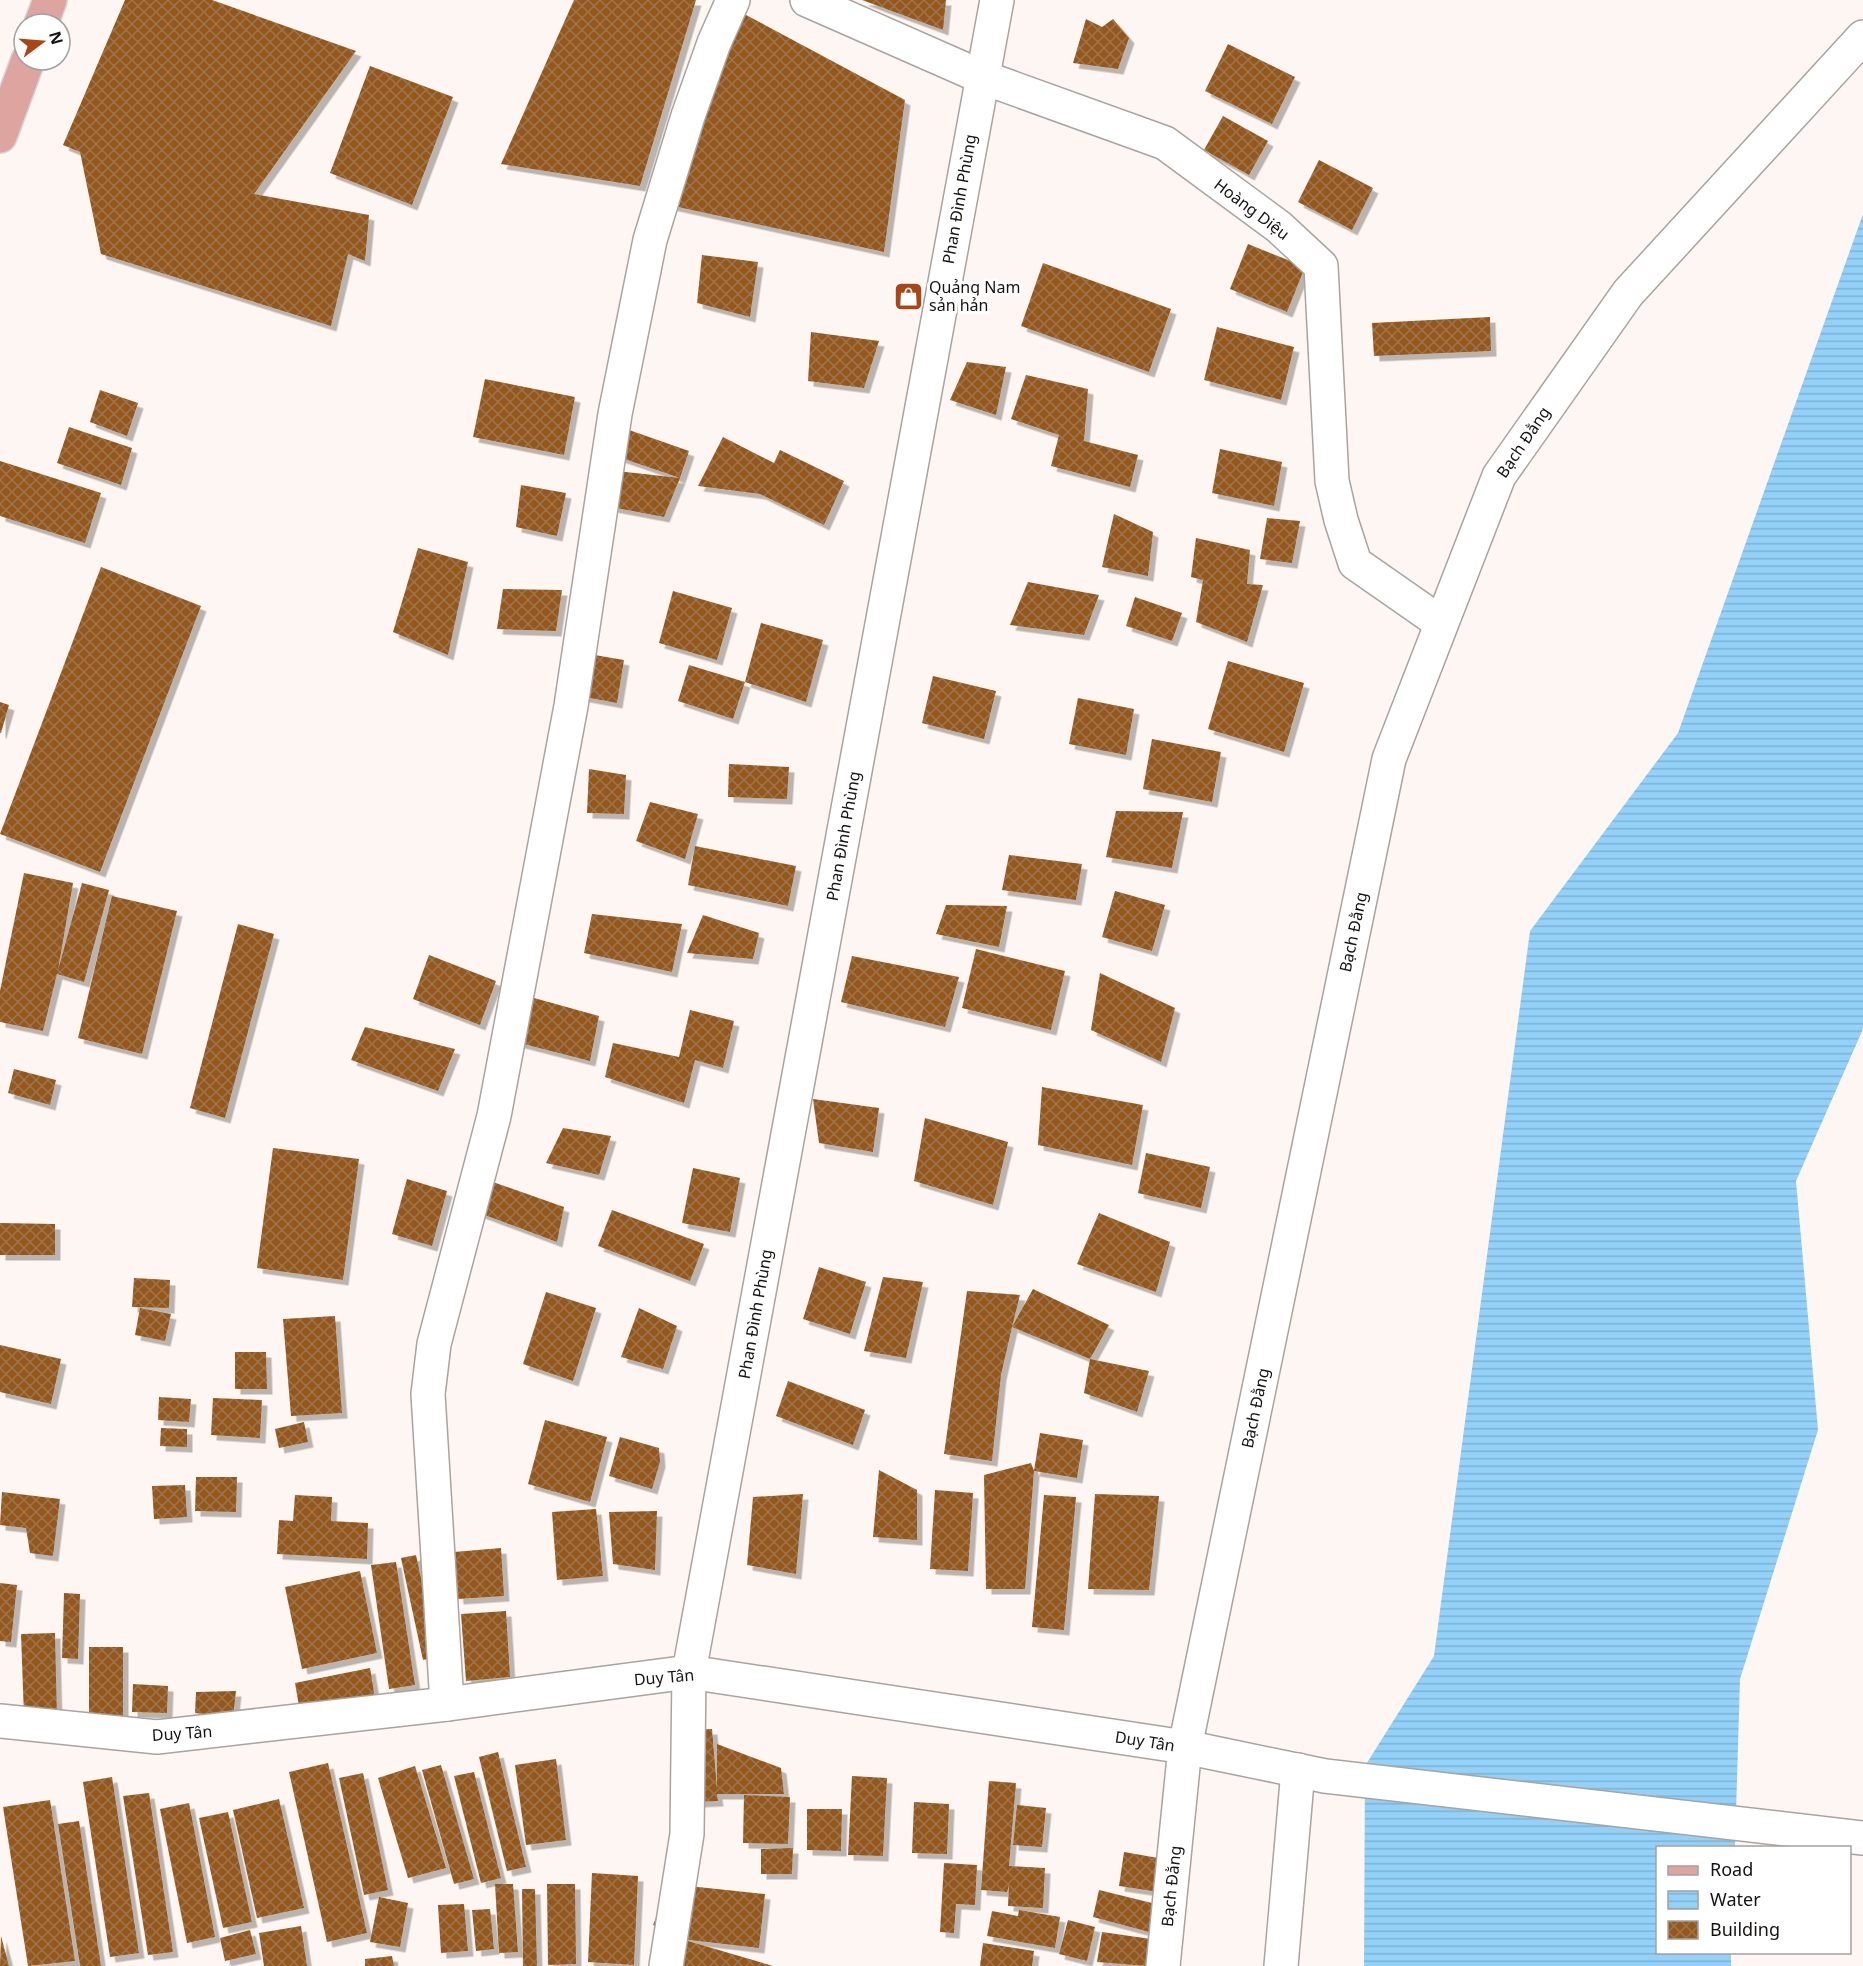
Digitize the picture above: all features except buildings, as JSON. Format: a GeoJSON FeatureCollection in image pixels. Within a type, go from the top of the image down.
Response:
{"type":"FeatureCollection","features":[{"type":"Feature","properties":{"kind":"main road"},"geometry":{"type":"LineString","coordinates":[[0,136],[24,72]]}},
{"type":"Feature","properties":{"kind":"street"},"geometry":{"type":"LineString","coordinates":[[447,1704],[428,1394],[434,1344],[494,1116],[571,706],[615,414],[650,240],[688,116],[714,43],[733,0]]}},
{"type":"Feature","properties":{"kind":"street","name":"Hoàng Diệu"},"geometry":{"type":"LineString","coordinates":[[807,0],[982,77],[1165,143],[1279,227],[1321,266],[1332,481],[1355,563],[1442,623]]}},
{"type":"Feature","properties":{"kind":"street","name":"Phan Đình Phùng"},"geometry":{"type":"LineString","coordinates":[[666,1966],[687,1834],[689,1672],[997,0]]}},
{"type":"Feature","properties":{"kind":"street","name":"Bạch Đằng"},"geometry":{"type":"LineString","coordinates":[[1163,1966],[1185,1747],[1389,759],[1498,476],[1628,293],[1863,37]]}},
{"type":"Feature","properties":{"kind":"street","name":"Duy Tân"},"geometry":{"type":"LineString","coordinates":[[0,1720],[157,1737],[447,1704],[689,1672],[1185,1747],[1311,1773],[1862,1838]]}},
{"type":"Feature","properties":{"kind":"street"},"geometry":{"type":"LineString","coordinates":[[1281,1966],[1311,1773]]}},
{"type":"Feature","properties":{"kind":"water"},"geometry":{"type":"Polygon","coordinates":[[[1863,214],[1863,1029],[1796,1181],[1818,1430],[1740,1679],[1735,1846],[1656,1846],[1656,1954],[1731,1954],[1731,1966],[1364,1966],[1365,1766],[1434,1656],[1530,931],[1678,733],[1863,214]]]}},
{"type":"Feature","properties":{"kind":"place","name":"Quảng Nam sản hản"},"geometry":{"type":"Point","coordinates":[908,296]}}]}
